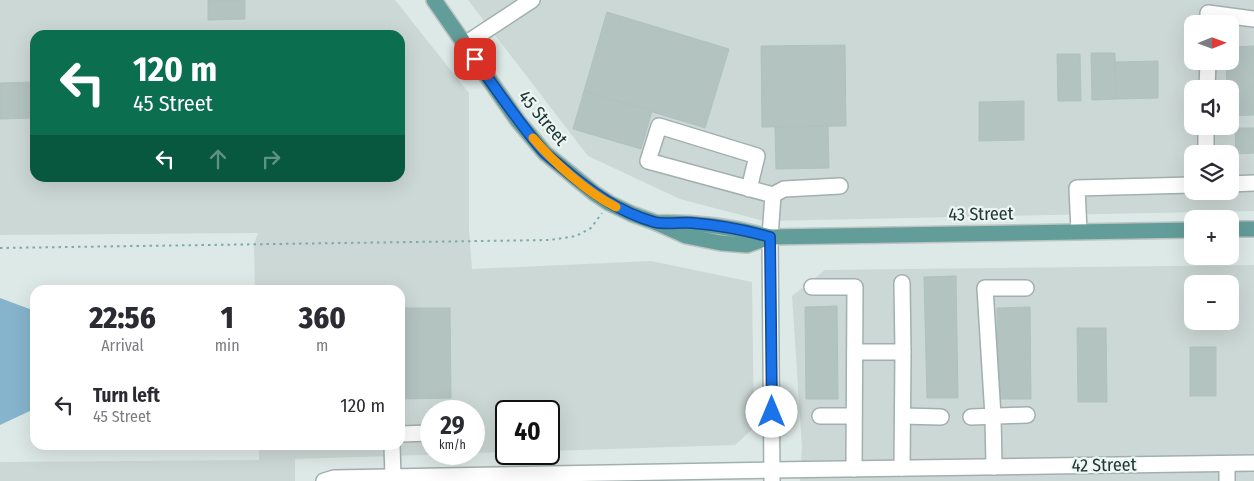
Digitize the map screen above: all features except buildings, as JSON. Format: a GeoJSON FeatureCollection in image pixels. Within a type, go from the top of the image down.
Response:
{"type":"FeatureCollection","features":[{"type":"Feature","properties":{"kind":"main road","name":"45 Street"},"geometry":{"type":"LineString","coordinates":[[434,0],[518,121],[545,153],[594,193],[632,214],[686,236],[721,243],[746,245],[770,237]]}},
{"type":"Feature","properties":{"kind":"main road"},"geometry":{"type":"LineString","coordinates":[[1239,229],[1254,229]]}},
{"type":"Feature","properties":{"kind":"main road","name":"43 Street"},"geometry":{"type":"LineString","coordinates":[[770,237],[1184,230]]}},
{"type":"Feature","properties":{"kind":"street"},"geometry":{"type":"LineString","coordinates":[[465,44],[532,0]]}},
{"type":"Feature","properties":{"kind":"street"},"geometry":{"type":"LineString","coordinates":[[1208,12],[1254,19]]}},
{"type":"Feature","properties":{"kind":"street"},"geometry":{"type":"LineString","coordinates":[[749,189],[757,156],[659,126],[648,161],[749,189],[773,195],[784,189],[840,186]]}},
{"type":"Feature","properties":{"kind":"street"},"geometry":{"type":"LineString","coordinates":[[1239,184],[1254,183]]}},
{"type":"Feature","properties":{"kind":"street"},"geometry":{"type":"LineString","coordinates":[[1079,231],[1078,188],[1184,185]]}},
{"type":"Feature","properties":{"kind":"street"},"geometry":{"type":"LineString","coordinates":[[772,476],[770,237],[773,195]]}},
{"type":"Feature","properties":{"kind":"street"},"geometry":{"type":"LineString","coordinates":[[902,283],[902,468]]}},
{"type":"Feature","properties":{"kind":"street"},"geometry":{"type":"LineString","coordinates":[[812,287],[855,287],[854,469]]}},
{"type":"Feature","properties":{"kind":"street"},"geometry":{"type":"LineString","coordinates":[[994,467],[993,416],[985,288],[1026,288]]}},
{"type":"Feature","properties":{"kind":"street"},"geometry":{"type":"LineString","coordinates":[[855,352],[903,352]]}},
{"type":"Feature","properties":{"kind":"street"},"geometry":{"type":"LineString","coordinates":[[971,417],[1027,415]]}},
{"type":"Feature","properties":{"kind":"street"},"geometry":{"type":"LineString","coordinates":[[820,416],[854,416]]}},
{"type":"Feature","properties":{"kind":"street"},"geometry":{"type":"LineString","coordinates":[[903,416],[941,417]]}},
{"type":"Feature","properties":{"kind":"street"},"geometry":{"type":"LineString","coordinates":[[405,434],[420,433]]}},
{"type":"Feature","properties":{"kind":"street"},"geometry":{"type":"LineString","coordinates":[[392,450],[393,477]]}},
{"type":"Feature","properties":{"kind":"street","name":"42 Street"},"geometry":{"type":"LineString","coordinates":[[324,481],[334,478],[393,477],[772,476],[854,469],[1254,463]]}},
{"type":"Feature","properties":{"kind":"street"},"geometry":{"type":"LineString","coordinates":[[1227,464],[1228,481]]}},
{"type":"Feature","properties":{"kind":"path"},"geometry":{"type":"LineString","coordinates":[[0,248],[550,240],[576,236],[591,228],[609,203]]}},
{"type":"Feature","properties":{"kind":"shaded area"},"geometry":{"type":"Polygon","coordinates":[[[0,0],[395,0],[469,93],[469,230],[472,269],[651,261],[752,282],[754,428],[735,445],[560,451],[560,400],[495,400],[495,452],[485,453],[485,400],[420,400],[420,455],[295,459],[295,481],[0,481],[0,462],[259,460],[259,450],[405,450],[405,285],[255,285],[254,244],[258,233],[0,235],[0,0]]]}},
{"type":"Feature","properties":{"kind":"shaded area"},"geometry":{"type":"Polygon","coordinates":[[[468,0],[1254,0],[1254,211],[1184,210],[1184,212],[764,221],[680,199],[588,156],[468,0]]]}},
{"type":"Feature","properties":{"kind":"shaded area"},"geometry":{"type":"Polygon","coordinates":[[[1254,265],[1254,481],[800,481],[802,447],[792,296],[825,270],[1254,265]]]}},
{"type":"Feature","properties":{"kind":"water"},"geometry":{"type":"Polygon","coordinates":[[[0,298],[30,309],[30,411],[0,425],[0,298]]]}},
{"type":"Feature","properties":{"kind":"slow traffic"},"geometry":{"type":"LineString","coordinates":[[533,138],[545,153],[594,193],[616,207]]}},
{"type":"Feature","properties":{"kind":"route"},"geometry":{"type":"LineString","coordinates":[[475,59],[518,121],[545,153],[609,203],[656,223],[682,222],[705,224],[750,231],[770,237],[772,412]]}}]}
